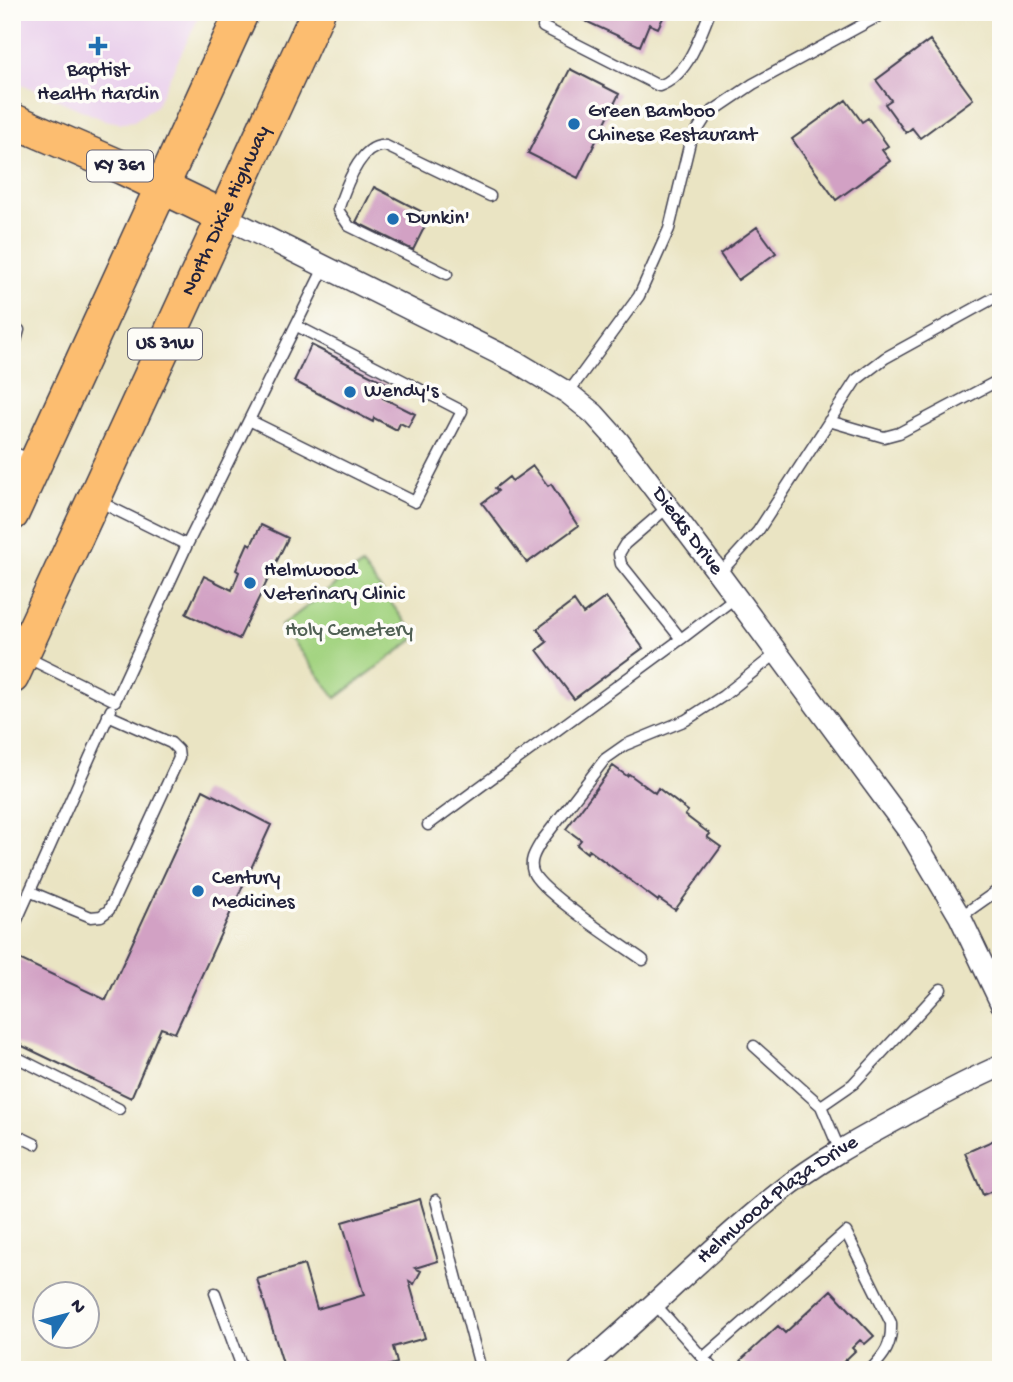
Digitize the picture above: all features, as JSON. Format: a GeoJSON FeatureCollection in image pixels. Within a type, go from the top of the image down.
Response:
{"type":"FeatureCollection","features":[{"type":"Feature","properties":{"kind":"main road","name":"US 31W"},"geometry":{"type":"LineString","coordinates":[[12,514],[24,457],[162,186],[242,12]]}},
{"type":"Feature","properties":{"kind":"main road","name":"North Dixie Highway"},"geometry":{"type":"LineString","coordinates":[[17,666],[318,12]]}},
{"type":"Feature","properties":{"kind":"main road","name":"KY 361"},"geometry":{"type":"LineString","coordinates":[[12,120],[162,186],[225,217]]}},
{"type":"Feature","properties":{"kind":"street","name":"Diecks Drive"},"geometry":{"type":"LineString","coordinates":[[225,217],[518,363],[568,393],[594,414],[619,442],[719,574],[911,834],[960,917],[1001,1003]]}},
{"type":"Feature","properties":{"kind":"street","name":"Helmwood Plaza Drive"},"geometry":{"type":"LineString","coordinates":[[579,1370],[780,1191],[840,1151],[968,1080],[1001,1066]]}},
{"type":"Feature","properties":{"kind":"lane"},"geometry":{"type":"LineString","coordinates":[[543,27],[659,86],[673,81],[686,62],[710,12]]}},
{"type":"Feature","properties":{"kind":"lane"},"geometry":{"type":"LineString","coordinates":[[568,393],[639,296],[669,229],[690,142],[707,115],[753,84],[886,12]]}},
{"type":"Feature","properties":{"kind":"lane"},"geometry":{"type":"LineString","coordinates":[[447,274],[349,226],[338,211],[354,171],[373,147],[386,146],[490,196]]}},
{"type":"Feature","properties":{"kind":"lane"},"geometry":{"type":"LineString","coordinates":[[12,931],[187,545],[325,266]]}},
{"type":"Feature","properties":{"kind":"lane"},"geometry":{"type":"LineString","coordinates":[[719,574],[758,531],[856,380],[885,358],[1001,294]]}},
{"type":"Feature","properties":{"kind":"lane"},"geometry":{"type":"LineString","coordinates":[[249,420],[415,502],[462,411],[297,326]]}},
{"type":"Feature","properties":{"kind":"lane"},"geometry":{"type":"LineString","coordinates":[[12,355],[19,330]]}},
{"type":"Feature","properties":{"kind":"lane"},"geometry":{"type":"LineString","coordinates":[[829,421],[884,437],[1001,379]]}},
{"type":"Feature","properties":{"kind":"lane"},"geometry":{"type":"LineString","coordinates":[[93,499],[187,545]]}},
{"type":"Feature","properties":{"kind":"lane"},"geometry":{"type":"LineString","coordinates":[[668,507],[625,544],[619,554],[621,564],[681,639]]}},
{"type":"Feature","properties":{"kind":"lane"},"geometry":{"type":"LineString","coordinates":[[428,825],[736,597]]}},
{"type":"Feature","properties":{"kind":"lane"},"geometry":{"type":"LineString","coordinates":[[643,960],[548,891],[533,873],[532,857],[605,759],[625,745],[686,720],[723,696],[777,653]]}},
{"type":"Feature","properties":{"kind":"lane"},"geometry":{"type":"LineString","coordinates":[[17,666],[115,701]]}},
{"type":"Feature","properties":{"kind":"lane"},"geometry":{"type":"LineString","coordinates":[[31,891],[91,917],[100,916],[109,910],[179,758],[178,750],[171,743],[108,716]]}},
{"type":"Feature","properties":{"kind":"lane"},"geometry":{"type":"LineString","coordinates":[[960,917],[1001,888]]}},
{"type":"Feature","properties":{"kind":"lane"},"geometry":{"type":"LineString","coordinates":[[821,1106],[853,1084],[941,989]]}},
{"type":"Feature","properties":{"kind":"lane"},"geometry":{"type":"LineString","coordinates":[[754,1046],[821,1106],[840,1151]]}},
{"type":"Feature","properties":{"kind":"lane"},"geometry":{"type":"LineString","coordinates":[[12,1055],[119,1109]]}},
{"type":"Feature","properties":{"kind":"lane"},"geometry":{"type":"LineString","coordinates":[[12,1133],[35,1144]]}},
{"type":"Feature","properties":{"kind":"lane"},"geometry":{"type":"LineString","coordinates":[[436,1200],[481,1370]]}},
{"type":"Feature","properties":{"kind":"lane"},"geometry":{"type":"LineString","coordinates":[[703,1358],[846,1232],[891,1323],[892,1338],[887,1351],[870,1370]]}},
{"type":"Feature","properties":{"kind":"lane"},"geometry":{"type":"LineString","coordinates":[[215,1293],[243,1370]]}},
{"type":"Feature","properties":{"kind":"lane"},"geometry":{"type":"LineString","coordinates":[[655,1304],[714,1370]]}},
{"type":"Feature","properties":{"kind":"shaded area","name":"Baptist Health Hardin"},"geometry":{"type":"Polygon","coordinates":[[[12,12],[201,12],[156,106],[134,121],[120,123],[104,120],[12,80],[12,12]]]}},
{"type":"Feature","properties":{"kind":"green space","name":"Holy Cemetery"},"geometry":{"type":"Polygon","coordinates":[[[362,565],[417,637],[336,698],[281,626],[362,565]]]}},
{"type":"Feature","properties":{"kind":"building"},"geometry":{"type":"Polygon","coordinates":[[[586,12],[666,12],[658,28],[649,24],[640,46],[583,20],[586,12]]]}},
{"type":"Feature","properties":{"kind":"building"},"geometry":{"type":"Polygon","coordinates":[[[930,40],[973,99],[920,138],[912,128],[906,133],[885,104],[891,100],[876,80],[930,40]]]}},
{"type":"Feature","properties":{"kind":"building","name":"Green Bamboo Chinese Restaurant"},"geometry":{"type":"Polygon","coordinates":[[[570,69],[619,94],[578,178],[528,153],[570,69]]]}},
{"type":"Feature","properties":{"kind":"building"},"geometry":{"type":"Polygon","coordinates":[[[846,100],[862,122],[868,118],[888,146],[882,150],[890,161],[836,200],[792,139],[846,100]]]}},
{"type":"Feature","properties":{"kind":"building","name":"Dunkin'"},"geometry":{"type":"Polygon","coordinates":[[[374,187],[430,216],[413,250],[356,222],[374,187]]]}},
{"type":"Feature","properties":{"kind":"building"},"geometry":{"type":"Polygon","coordinates":[[[757,227],[776,253],[738,280],[720,254],[757,227]]]}},
{"type":"Feature","properties":{"kind":"building","name":"Wendy's"},"geometry":{"type":"Polygon","coordinates":[[[311,345],[390,385],[383,398],[415,414],[408,427],[400,423],[397,430],[374,418],[373,422],[294,381],[311,345]]]}},
{"type":"Feature","properties":{"kind":"building"},"geometry":{"type":"Polygon","coordinates":[[[533,466],[548,486],[551,484],[578,526],[527,563],[482,503],[498,491],[495,488],[509,477],[512,481],[533,466]]]}},
{"type":"Feature","properties":{"kind":"building","name":"Helmwood Veterinary Clinic"},"geometry":{"type":"Polygon","coordinates":[[[261,525],[288,538],[239,639],[186,614],[204,576],[232,590],[239,572],[236,570],[248,543],[251,545],[261,525]]]}},
{"type":"Feature","properties":{"kind":"building"},"geometry":{"type":"Polygon","coordinates":[[[606,597],[643,648],[574,699],[537,650],[547,642],[537,629],[574,601],[583,614],[606,597]]]}},
{"type":"Feature","properties":{"kind":"building"},"geometry":{"type":"Polygon","coordinates":[[[613,766],[655,793],[658,788],[688,811],[685,815],[710,834],[707,837],[721,847],[675,910],[659,899],[658,901],[589,850],[587,853],[577,845],[581,840],[566,829],[613,766]]]}},
{"type":"Feature","properties":{"kind":"building","name":"Century Medicines"},"geometry":{"type":"Polygon","coordinates":[[[203,790],[271,825],[175,1033],[161,1028],[131,1098],[12,1041],[12,963],[15,957],[106,1000],[203,790]]]}},
{"type":"Feature","properties":{"kind":"building"},"geometry":{"type":"Polygon","coordinates":[[[994,1140],[1001,1155],[1001,1187],[983,1195],[965,1153],[994,1140]]]}},
{"type":"Feature","properties":{"kind":"building"},"geometry":{"type":"Polygon","coordinates":[[[420,1199],[438,1261],[415,1268],[421,1271],[414,1284],[409,1281],[425,1338],[393,1347],[397,1363],[373,1370],[285,1370],[257,1279],[304,1265],[317,1309],[364,1295],[342,1222],[420,1199]]]}},
{"type":"Feature","properties":{"kind":"building"},"geometry":{"type":"Polygon","coordinates":[[[831,1290],[874,1336],[865,1344],[860,1340],[852,1348],[855,1351],[835,1370],[750,1370],[741,1360],[778,1326],[785,1333],[831,1290]]]}},
{"type":"Feature","properties":{"kind":"place","name":"Baptist Health Hardin"},"geometry":{"type":"Point","coordinates":[98,46]}},
{"type":"Feature","properties":{"kind":"place","name":"Green Bamboo Chinese Restaurant"},"geometry":{"type":"Point","coordinates":[574,124]}},
{"type":"Feature","properties":{"kind":"place","name":"Dunkin'"},"geometry":{"type":"Point","coordinates":[393,219]}},
{"type":"Feature","properties":{"kind":"place","name":"Wendy's"},"geometry":{"type":"Point","coordinates":[350,392]}},
{"type":"Feature","properties":{"kind":"place","name":"Helmwood Veterinary Clinic"},"geometry":{"type":"Point","coordinates":[250,583]}},
{"type":"Feature","properties":{"kind":"place","name":"Century Medicines"},"geometry":{"type":"Point","coordinates":[198,891]}}]}
